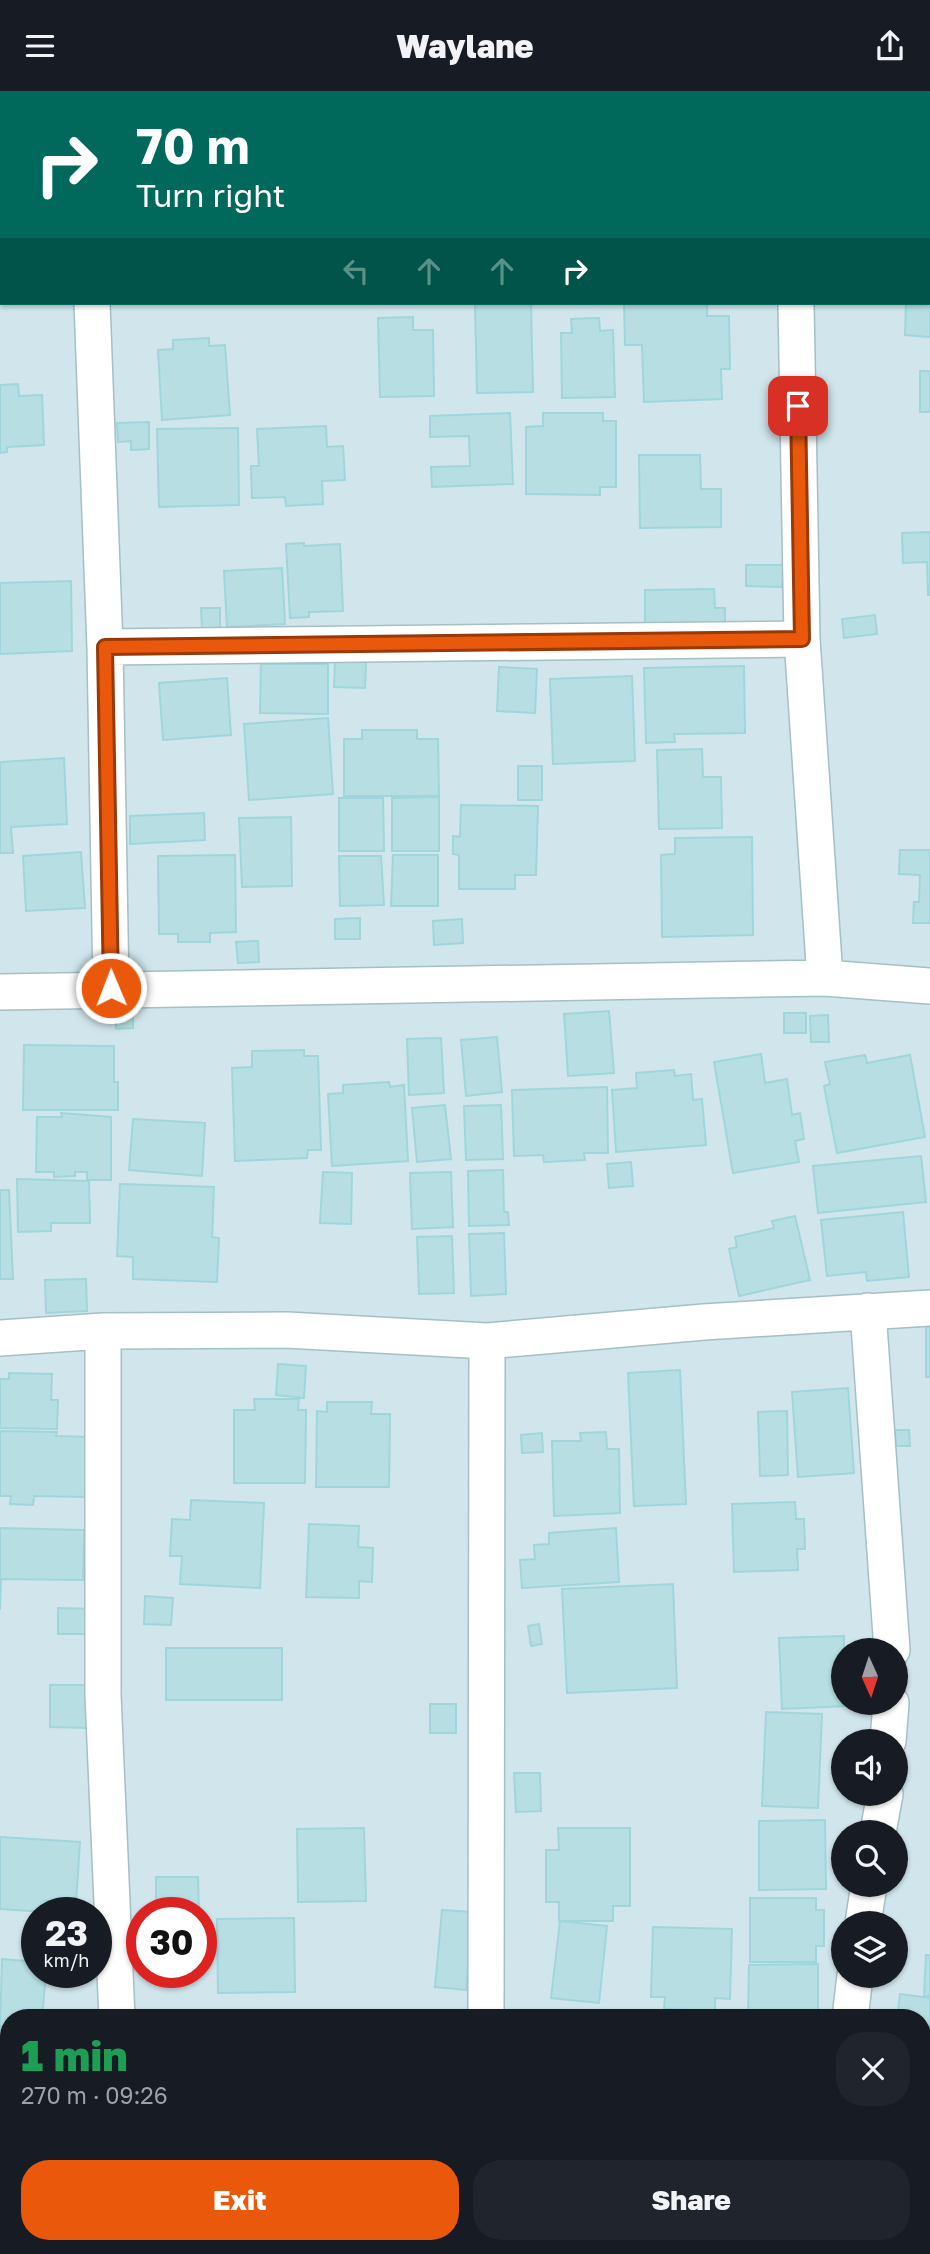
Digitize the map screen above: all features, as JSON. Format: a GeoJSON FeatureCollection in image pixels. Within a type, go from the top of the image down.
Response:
{"type":"FeatureCollection","features":[{"type":"Feature","properties":{"kind":"street"},"geometry":{"type":"LineString","coordinates":[[92,305],[105,647],[111,988]]}},
{"type":"Feature","properties":{"kind":"street"},"geometry":{"type":"LineString","coordinates":[[796,305],[802,639],[825,978]]}},
{"type":"Feature","properties":{"kind":"street"},"geometry":{"type":"LineString","coordinates":[[105,647],[802,639]]}},
{"type":"Feature","properties":{"kind":"street"},"geometry":{"type":"LineString","coordinates":[[0,992],[111,988],[825,978],[930,986]]}},
{"type":"Feature","properties":{"kind":"street"},"geometry":{"type":"LineString","coordinates":[[0,1338],[103,1331],[287,1330],[486,1341],[930,1308]]}},
{"type":"Feature","properties":{"kind":"street"},"geometry":{"type":"LineString","coordinates":[[868,1311],[891,1638]]}},
{"type":"Feature","properties":{"kind":"street"},"geometry":{"type":"LineString","coordinates":[[103,1331],[103,1695],[117,2009]]}},
{"type":"Feature","properties":{"kind":"street"},"geometry":{"type":"LineString","coordinates":[[486,1341],[486,2009]]}},
{"type":"Feature","properties":{"kind":"street"},"geometry":{"type":"LineString","coordinates":[[851,2009],[854,1988]]}},
{"type":"Feature","properties":{"kind":"shaded area"},"geometry":{"type":"Polygon","coordinates":[[[0,305],[930,305],[930,2009],[0,2009],[0,305]]]}},
{"type":"Feature","properties":{"kind":"building"},"geometry":{"type":"Polygon","coordinates":[[[475,305],[531,305],[533,392],[477,393],[475,305]]]}},
{"type":"Feature","properties":{"kind":"building"},"geometry":{"type":"Polygon","coordinates":[[[624,305],[707,305],[707,316],[729,316],[730,369],[721,369],[722,399],[644,402],[642,345],[625,345],[624,305]]]}},
{"type":"Feature","properties":{"kind":"building"},"geometry":{"type":"Polygon","coordinates":[[[906,305],[930,305],[930,337],[905,335],[906,305]]]}},
{"type":"Feature","properties":{"kind":"building"},"geometry":{"type":"Polygon","coordinates":[[[413,317],[413,330],[433,330],[434,396],[380,397],[378,318],[413,317]]]}},
{"type":"Feature","properties":{"kind":"building"},"geometry":{"type":"Polygon","coordinates":[[[599,318],[600,331],[613,330],[615,397],[562,398],[561,333],[572,333],[571,319],[599,318]]]}},
{"type":"Feature","properties":{"kind":"building"},"geometry":{"type":"Polygon","coordinates":[[[209,338],[209,346],[225,345],[230,415],[162,420],[158,350],[173,349],[173,340],[209,338]]]}},
{"type":"Feature","properties":{"kind":"building"},"geometry":{"type":"Polygon","coordinates":[[[920,371],[930,371],[930,412],[920,412],[920,371]]]}},
{"type":"Feature","properties":{"kind":"building"},"geometry":{"type":"Polygon","coordinates":[[[18,384],[19,396],[42,395],[44,445],[7,447],[7,452],[0,453],[0,385],[18,384]]]}},
{"type":"Feature","properties":{"kind":"building"},"geometry":{"type":"Polygon","coordinates":[[[510,413],[513,484],[432,487],[431,467],[470,466],[469,436],[430,437],[430,416],[510,413]]]}},
{"type":"Feature","properties":{"kind":"building"},"geometry":{"type":"Polygon","coordinates":[[[543,413],[603,413],[603,421],[616,421],[616,487],[600,487],[600,495],[526,494],[526,427],[543,426],[543,413]]]}},
{"type":"Feature","properties":{"kind":"building"},"geometry":{"type":"Polygon","coordinates":[[[149,422],[149,449],[131,450],[131,441],[118,442],[117,423],[149,422]]]}},
{"type":"Feature","properties":{"kind":"building"},"geometry":{"type":"Polygon","coordinates":[[[326,426],[327,447],[343,446],[345,480],[322,481],[323,504],[286,506],[285,497],[252,498],[251,466],[259,466],[257,429],[326,426]]]}},
{"type":"Feature","properties":{"kind":"building"},"geometry":{"type":"Polygon","coordinates":[[[238,428],[239,505],[159,507],[157,429],[238,428]]]}},
{"type":"Feature","properties":{"kind":"building"},"geometry":{"type":"Polygon","coordinates":[[[639,455],[700,455],[701,489],[721,489],[721,527],[640,528],[639,455]]]}},
{"type":"Feature","properties":{"kind":"building"},"geometry":{"type":"Polygon","coordinates":[[[930,532],[928,595],[927,562],[903,563],[902,533],[930,532]]]}},
{"type":"Feature","properties":{"kind":"building"},"geometry":{"type":"Polygon","coordinates":[[[304,543],[304,546],[340,544],[343,611],[309,612],[309,617],[290,618],[286,544],[304,543]]]}},
{"type":"Feature","properties":{"kind":"building"},"geometry":{"type":"Polygon","coordinates":[[[746,565],[783,565],[782,587],[746,586],[746,565]]]}},
{"type":"Feature","properties":{"kind":"building"},"geometry":{"type":"Polygon","coordinates":[[[282,568],[285,624],[227,627],[224,571],[282,568]]]}},
{"type":"Feature","properties":{"kind":"building"},"geometry":{"type":"Polygon","coordinates":[[[71,581],[72,651],[0,654],[0,583],[71,581]]]}},
{"type":"Feature","properties":{"kind":"building"},"geometry":{"type":"Polygon","coordinates":[[[714,589],[715,608],[725,608],[725,634],[645,634],[645,590],[714,589]]]}},
{"type":"Feature","properties":{"kind":"building"},"geometry":{"type":"Polygon","coordinates":[[[201,608],[220,608],[220,628],[202,629],[201,608]]]}},
{"type":"Feature","properties":{"kind":"building"},"geometry":{"type":"Polygon","coordinates":[[[875,615],[877,634],[844,638],[842,619],[875,615]]]}},
{"type":"Feature","properties":{"kind":"building"},"geometry":{"type":"Polygon","coordinates":[[[335,661],[366,662],[365,688],[334,687],[335,661]]]}},
{"type":"Feature","properties":{"kind":"building"},"geometry":{"type":"Polygon","coordinates":[[[261,664],[328,664],[328,714],[260,713],[261,664]]]}},
{"type":"Feature","properties":{"kind":"building"},"geometry":{"type":"Polygon","coordinates":[[[744,666],[745,733],[674,734],[675,742],[646,743],[644,668],[744,666]]]}},
{"type":"Feature","properties":{"kind":"building"},"geometry":{"type":"Polygon","coordinates":[[[499,667],[537,669],[535,713],[497,711],[499,667]]]}},
{"type":"Feature","properties":{"kind":"building"},"geometry":{"type":"Polygon","coordinates":[[[632,676],[635,761],[553,764],[550,679],[632,676]]]}},
{"type":"Feature","properties":{"kind":"building"},"geometry":{"type":"Polygon","coordinates":[[[227,678],[231,735],[163,740],[159,683],[227,678]]]}},
{"type":"Feature","properties":{"kind":"building"},"geometry":{"type":"Polygon","coordinates":[[[328,718],[333,794],[249,800],[244,724],[328,718]]]}},
{"type":"Feature","properties":{"kind":"building"},"geometry":{"type":"Polygon","coordinates":[[[362,730],[417,730],[417,739],[438,739],[439,796],[344,796],[344,739],[362,739],[362,730]]]}},
{"type":"Feature","properties":{"kind":"building"},"geometry":{"type":"Polygon","coordinates":[[[702,749],[703,777],[721,777],[722,828],[659,829],[657,750],[702,749]]]}},
{"type":"Feature","properties":{"kind":"building"},"geometry":{"type":"Polygon","coordinates":[[[64,758],[67,824],[11,827],[13,853],[0,853],[0,762],[64,758]]]}},
{"type":"Feature","properties":{"kind":"building"},"geometry":{"type":"Polygon","coordinates":[[[518,766],[542,766],[542,800],[518,800],[518,766]]]}},
{"type":"Feature","properties":{"kind":"building"},"geometry":{"type":"Polygon","coordinates":[[[439,797],[439,851],[392,851],[392,798],[439,797]]]}},
{"type":"Feature","properties":{"kind":"building"},"geometry":{"type":"Polygon","coordinates":[[[339,798],[383,798],[384,851],[339,851],[339,798]]]}},
{"type":"Feature","properties":{"kind":"building"},"geometry":{"type":"Polygon","coordinates":[[[461,805],[538,806],[536,875],[515,875],[515,889],[459,889],[459,855],[453,854],[453,836],[460,837],[461,805]]]}},
{"type":"Feature","properties":{"kind":"building"},"geometry":{"type":"Polygon","coordinates":[[[204,813],[205,840],[130,844],[130,816],[204,813]]]}},
{"type":"Feature","properties":{"kind":"building"},"geometry":{"type":"Polygon","coordinates":[[[291,817],[292,886],[242,887],[239,818],[291,817]]]}},
{"type":"Feature","properties":{"kind":"building"},"geometry":{"type":"Polygon","coordinates":[[[752,837],[753,935],[662,937],[661,855],[675,854],[675,838],[752,837]]]}},
{"type":"Feature","properties":{"kind":"building"},"geometry":{"type":"Polygon","coordinates":[[[900,850],[930,850],[930,923],[913,923],[914,902],[919,902],[920,875],[899,874],[900,850]]]}},
{"type":"Feature","properties":{"kind":"building"},"geometry":{"type":"Polygon","coordinates":[[[81,852],[85,908],[26,911],[23,856],[81,852]]]}},
{"type":"Feature","properties":{"kind":"building"},"geometry":{"type":"Polygon","coordinates":[[[235,855],[236,932],[210,933],[210,942],[178,942],[178,934],[159,934],[158,856],[235,855]]]}},
{"type":"Feature","properties":{"kind":"building"},"geometry":{"type":"Polygon","coordinates":[[[393,855],[438,855],[438,906],[391,906],[393,855]]]}},
{"type":"Feature","properties":{"kind":"building"},"geometry":{"type":"Polygon","coordinates":[[[339,856],[381,856],[384,905],[340,906],[339,856]]]}},
{"type":"Feature","properties":{"kind":"building"},"geometry":{"type":"Polygon","coordinates":[[[360,918],[360,939],[335,939],[335,919],[360,918]]]}},
{"type":"Feature","properties":{"kind":"building"},"geometry":{"type":"Polygon","coordinates":[[[462,919],[463,943],[434,945],[433,921],[462,919]]]}},
{"type":"Feature","properties":{"kind":"building"},"geometry":{"type":"Polygon","coordinates":[[[258,941],[259,962],[238,963],[236,942],[258,941]]]}},
{"type":"Feature","properties":{"kind":"building"},"geometry":{"type":"Polygon","coordinates":[[[133,1006],[133,1028],[116,1029],[115,1007],[133,1006]]]}},
{"type":"Feature","properties":{"kind":"building"},"geometry":{"type":"Polygon","coordinates":[[[609,1011],[614,1073],[568,1076],[564,1014],[609,1011]]]}},
{"type":"Feature","properties":{"kind":"building"},"geometry":{"type":"Polygon","coordinates":[[[784,1013],[806,1013],[806,1033],[784,1033],[784,1013]]]}},
{"type":"Feature","properties":{"kind":"building"},"geometry":{"type":"Polygon","coordinates":[[[828,1015],[829,1042],[811,1042],[810,1016],[828,1015]]]}},
{"type":"Feature","properties":{"kind":"building"},"geometry":{"type":"Polygon","coordinates":[[[497,1037],[502,1092],[466,1096],[461,1040],[497,1037]]]}},
{"type":"Feature","properties":{"kind":"building"},"geometry":{"type":"Polygon","coordinates":[[[441,1038],[444,1093],[409,1095],[407,1039],[441,1038]]]}},
{"type":"Feature","properties":{"kind":"building"},"geometry":{"type":"Polygon","coordinates":[[[24,1045],[114,1046],[114,1082],[118,1082],[118,1110],[23,1110],[24,1045]]]}},
{"type":"Feature","properties":{"kind":"building"},"geometry":{"type":"Polygon","coordinates":[[[304,1050],[304,1056],[318,1056],[321,1150],[308,1150],[307,1158],[235,1161],[232,1068],[252,1067],[252,1051],[304,1050]]]}},
{"type":"Feature","properties":{"kind":"building"},"geometry":{"type":"Polygon","coordinates":[[[761,1054],[765,1083],[787,1079],[792,1115],[800,1113],[804,1139],[795,1141],[799,1162],[733,1173],[714,1062],[761,1054]]]}},
{"type":"Feature","properties":{"kind":"building"},"geometry":{"type":"Polygon","coordinates":[[[865,1055],[867,1063],[910,1055],[925,1137],[837,1153],[824,1086],[830,1084],[825,1062],[865,1055]]]}},
{"type":"Feature","properties":{"kind":"building"},"geometry":{"type":"Polygon","coordinates":[[[674,1070],[675,1076],[691,1074],[693,1100],[702,1099],[706,1145],[616,1152],[612,1090],[637,1088],[636,1073],[674,1070]]]}},
{"type":"Feature","properties":{"kind":"building"},"geometry":{"type":"Polygon","coordinates":[[[389,1082],[390,1087],[404,1085],[408,1161],[332,1166],[328,1094],[343,1093],[343,1085],[389,1082]]]}},
{"type":"Feature","properties":{"kind":"building"},"geometry":{"type":"Polygon","coordinates":[[[607,1087],[608,1153],[584,1153],[585,1160],[544,1162],[543,1155],[514,1156],[512,1090],[607,1087]]]}},
{"type":"Feature","properties":{"kind":"building"},"geometry":{"type":"Polygon","coordinates":[[[445,1105],[451,1159],[417,1162],[412,1108],[445,1105]]]}},
{"type":"Feature","properties":{"kind":"building"},"geometry":{"type":"Polygon","coordinates":[[[501,1105],[503,1159],[466,1160],[464,1106],[501,1105]]]}},
{"type":"Feature","properties":{"kind":"building"},"geometry":{"type":"Polygon","coordinates":[[[61,1113],[111,1117],[111,1180],[87,1180],[87,1172],[75,1172],[75,1176],[54,1177],[54,1172],[36,1172],[37,1117],[62,1117],[61,1113]]]}},
{"type":"Feature","properties":{"kind":"building"},"geometry":{"type":"Polygon","coordinates":[[[133,1119],[205,1123],[202,1176],[129,1170],[133,1119]]]}},
{"type":"Feature","properties":{"kind":"building"},"geometry":{"type":"Polygon","coordinates":[[[921,1156],[926,1202],[818,1213],[813,1166],[921,1156]]]}},
{"type":"Feature","properties":{"kind":"building"},"geometry":{"type":"Polygon","coordinates":[[[631,1162],[633,1186],[609,1188],[607,1164],[631,1162]]]}},
{"type":"Feature","properties":{"kind":"building"},"geometry":{"type":"Polygon","coordinates":[[[503,1170],[504,1212],[508,1212],[509,1225],[469,1226],[468,1171],[503,1170]]]}},
{"type":"Feature","properties":{"kind":"building"},"geometry":{"type":"Polygon","coordinates":[[[323,1172],[352,1173],[351,1224],[320,1223],[323,1172]]]}},
{"type":"Feature","properties":{"kind":"building"},"geometry":{"type":"Polygon","coordinates":[[[451,1172],[453,1227],[412,1229],[410,1173],[451,1172]]]}},
{"type":"Feature","properties":{"kind":"building"},"geometry":{"type":"Polygon","coordinates":[[[17,1179],[89,1181],[90,1223],[51,1223],[51,1231],[18,1232],[17,1179]]]}},
{"type":"Feature","properties":{"kind":"building"},"geometry":{"type":"Polygon","coordinates":[[[120,1184],[214,1187],[212,1237],[219,1238],[217,1282],[133,1279],[133,1257],[117,1256],[120,1184]]]}},
{"type":"Feature","properties":{"kind":"building"},"geometry":{"type":"Polygon","coordinates":[[[0,1190],[9,1190],[13,1279],[0,1279],[0,1190]]]}},
{"type":"Feature","properties":{"kind":"building"},"geometry":{"type":"Polygon","coordinates":[[[903,1212],[909,1277],[867,1281],[866,1272],[827,1276],[821,1220],[903,1212]]]}},
{"type":"Feature","properties":{"kind":"building"},"geometry":{"type":"Polygon","coordinates":[[[795,1216],[810,1280],[739,1296],[729,1249],[737,1247],[735,1237],[774,1228],[772,1221],[795,1216]]]}},
{"type":"Feature","properties":{"kind":"building"},"geometry":{"type":"Polygon","coordinates":[[[504,1233],[506,1294],[471,1296],[469,1234],[504,1233]]]}},
{"type":"Feature","properties":{"kind":"building"},"geometry":{"type":"Polygon","coordinates":[[[452,1236],[454,1293],[419,1294],[417,1237],[452,1236]]]}},
{"type":"Feature","properties":{"kind":"building"},"geometry":{"type":"Polygon","coordinates":[[[86,1279],[87,1311],[46,1313],[45,1280],[86,1279]]]}},
{"type":"Feature","properties":{"kind":"building"},"geometry":{"type":"Polygon","coordinates":[[[926,1327],[930,1327],[930,1377],[926,1377],[926,1327]]]}},
{"type":"Feature","properties":{"kind":"building"},"geometry":{"type":"Polygon","coordinates":[[[278,1364],[306,1366],[304,1398],[276,1395],[278,1364]]]}},
{"type":"Feature","properties":{"kind":"building"},"geometry":{"type":"Polygon","coordinates":[[[680,1370],[686,1504],[634,1506],[628,1373],[680,1370]]]}},
{"type":"Feature","properties":{"kind":"building"},"geometry":{"type":"Polygon","coordinates":[[[9,1373],[52,1374],[51,1400],[58,1400],[57,1429],[0,1428],[0,1379],[9,1379],[9,1373]]]}},
{"type":"Feature","properties":{"kind":"building"},"geometry":{"type":"Polygon","coordinates":[[[848,1388],[854,1473],[798,1477],[792,1392],[848,1388]]]}},
{"type":"Feature","properties":{"kind":"building"},"geometry":{"type":"Polygon","coordinates":[[[254,1399],[299,1399],[298,1410],[306,1410],[305,1483],[234,1483],[234,1410],[255,1410],[254,1399]]]}},
{"type":"Feature","properties":{"kind":"building"},"geometry":{"type":"Polygon","coordinates":[[[327,1402],[372,1402],[371,1414],[390,1414],[389,1487],[316,1487],[317,1411],[327,1412],[327,1402]]]}},
{"type":"Feature","properties":{"kind":"building"},"geometry":{"type":"Polygon","coordinates":[[[787,1411],[788,1475],[760,1476],[758,1412],[787,1411]]]}},
{"type":"Feature","properties":{"kind":"building"},"geometry":{"type":"Polygon","coordinates":[[[895,1430],[909,1430],[910,1446],[896,1446],[895,1430]]]}},
{"type":"Feature","properties":{"kind":"building"},"geometry":{"type":"Polygon","coordinates":[[[0,1431],[57,1432],[56,1436],[87,1437],[86,1497],[34,1496],[33,1505],[10,1504],[11,1496],[0,1496],[0,1431]]]}},
{"type":"Feature","properties":{"kind":"building"},"geometry":{"type":"Polygon","coordinates":[[[606,1432],[607,1449],[619,1449],[620,1513],[554,1516],[552,1441],[581,1441],[580,1433],[606,1432]]]}},
{"type":"Feature","properties":{"kind":"building"},"geometry":{"type":"Polygon","coordinates":[[[542,1433],[543,1452],[522,1453],[521,1435],[542,1433]]]}},
{"type":"Feature","properties":{"kind":"building"},"geometry":{"type":"Polygon","coordinates":[[[191,1500],[264,1503],[260,1588],[180,1584],[182,1556],[170,1556],[172,1519],[190,1520],[191,1500]]]}},
{"type":"Feature","properties":{"kind":"building"},"geometry":{"type":"Polygon","coordinates":[[[795,1502],[796,1519],[804,1519],[805,1549],[797,1549],[798,1570],[734,1572],[732,1504],[795,1502]]]}},
{"type":"Feature","properties":{"kind":"building"},"geometry":{"type":"Polygon","coordinates":[[[309,1524],[359,1526],[358,1547],[373,1548],[372,1582],[359,1581],[359,1598],[306,1597],[309,1524]]]}},
{"type":"Feature","properties":{"kind":"building"},"geometry":{"type":"Polygon","coordinates":[[[0,1528],[84,1530],[83,1580],[1,1579],[0,1610],[0,1528]]]}},
{"type":"Feature","properties":{"kind":"building"},"geometry":{"type":"Polygon","coordinates":[[[616,1528],[619,1582],[522,1588],[520,1560],[535,1559],[534,1545],[549,1544],[549,1533],[616,1528]]]}},
{"type":"Feature","properties":{"kind":"building"},"geometry":{"type":"Polygon","coordinates":[[[673,1584],[677,1688],[567,1693],[562,1589],[673,1584]]]}},
{"type":"Feature","properties":{"kind":"building"},"geometry":{"type":"Polygon","coordinates":[[[145,1596],[173,1598],[171,1625],[144,1624],[145,1596]]]}},
{"type":"Feature","properties":{"kind":"building"},"geometry":{"type":"Polygon","coordinates":[[[58,1608],[95,1609],[95,1634],[58,1634],[58,1608]]]}},
{"type":"Feature","properties":{"kind":"building"},"geometry":{"type":"Polygon","coordinates":[[[539,1624],[542,1644],[531,1646],[528,1626],[539,1624]]]}},
{"type":"Feature","properties":{"kind":"building"},"geometry":{"type":"Polygon","coordinates":[[[844,1636],[831,1638],[831,1707],[782,1709],[779,1638],[844,1636]]]}},
{"type":"Feature","properties":{"kind":"building"},"geometry":{"type":"Polygon","coordinates":[[[166,1648],[282,1648],[282,1700],[166,1700],[166,1648]]]}},
{"type":"Feature","properties":{"kind":"building"},"geometry":{"type":"Polygon","coordinates":[[[50,1685],[92,1685],[92,1728],[50,1727],[50,1685]]]}},
{"type":"Feature","properties":{"kind":"building"},"geometry":{"type":"Polygon","coordinates":[[[430,1704],[456,1704],[456,1733],[430,1733],[430,1704]]]}},
{"type":"Feature","properties":{"kind":"building"},"geometry":{"type":"Polygon","coordinates":[[[766,1712],[822,1714],[818,1808],[762,1806],[766,1712]]]}},
{"type":"Feature","properties":{"kind":"building"},"geometry":{"type":"Polygon","coordinates":[[[514,1773],[540,1773],[541,1811],[516,1812],[514,1773]]]}},
{"type":"Feature","properties":{"kind":"building"},"geometry":{"type":"Polygon","coordinates":[[[825,1820],[826,1889],[759,1890],[759,1821],[825,1820]]]}},
{"type":"Feature","properties":{"kind":"building"},"geometry":{"type":"Polygon","coordinates":[[[364,1828],[366,1901],[298,1902],[297,1829],[364,1828]]]}},
{"type":"Feature","properties":{"kind":"building"},"geometry":{"type":"Polygon","coordinates":[[[558,1828],[630,1828],[630,1906],[613,1906],[613,1921],[559,1921],[559,1902],[546,1902],[546,1850],[559,1850],[558,1828]]]}},
{"type":"Feature","properties":{"kind":"building"},"geometry":{"type":"Polygon","coordinates":[[[0,1837],[80,1842],[76,1897],[21,1897],[21,1910],[0,1909],[0,1837]]]}},
{"type":"Feature","properties":{"kind":"building"},"geometry":{"type":"Polygon","coordinates":[[[156,1877],[198,1877],[199,1897],[156,1897],[156,1877]]]}},
{"type":"Feature","properties":{"kind":"building"},"geometry":{"type":"Polygon","coordinates":[[[750,1898],[816,1898],[816,1910],[824,1910],[824,1946],[816,1946],[816,1962],[750,1962],[750,1898]]]}},
{"type":"Feature","properties":{"kind":"building"},"geometry":{"type":"Polygon","coordinates":[[[442,1910],[472,1912],[466,1990],[435,1987],[442,1910]]]}},
{"type":"Feature","properties":{"kind":"building"},"geometry":{"type":"Polygon","coordinates":[[[294,1918],[295,1992],[218,1993],[217,1919],[294,1918]]]}},
{"type":"Feature","properties":{"kind":"building"},"geometry":{"type":"Polygon","coordinates":[[[560,1921],[607,1926],[599,2003],[551,1998],[560,1921]]]}},
{"type":"Feature","properties":{"kind":"building"},"geometry":{"type":"Polygon","coordinates":[[[653,1927],[732,1929],[730,1999],[715,1998],[715,2009],[664,2009],[665,1997],[651,1997],[653,1927]]]}},
{"type":"Feature","properties":{"kind":"building"},"geometry":{"type":"Polygon","coordinates":[[[926,1955],[930,1955],[930,1996],[924,1996],[926,1955]]]}},
{"type":"Feature","properties":{"kind":"building"},"geometry":{"type":"Polygon","coordinates":[[[2,1959],[21,1961],[21,1988],[45,1988],[43,2009],[1,2009],[2,1959]]]}},
{"type":"Feature","properties":{"kind":"building"},"geometry":{"type":"Polygon","coordinates":[[[818,1964],[818,2009],[748,2009],[749,1965],[818,1964]]]}},
{"type":"Feature","properties":{"kind":"building"},"geometry":{"type":"Polygon","coordinates":[[[900,1994],[930,1998],[930,2009],[898,2009],[900,1994]]]}},
{"type":"Feature","properties":{"kind":"route"},"geometry":{"type":"LineString","coordinates":[[111,988],[105,647],[802,639],[798,406]]}}]}
